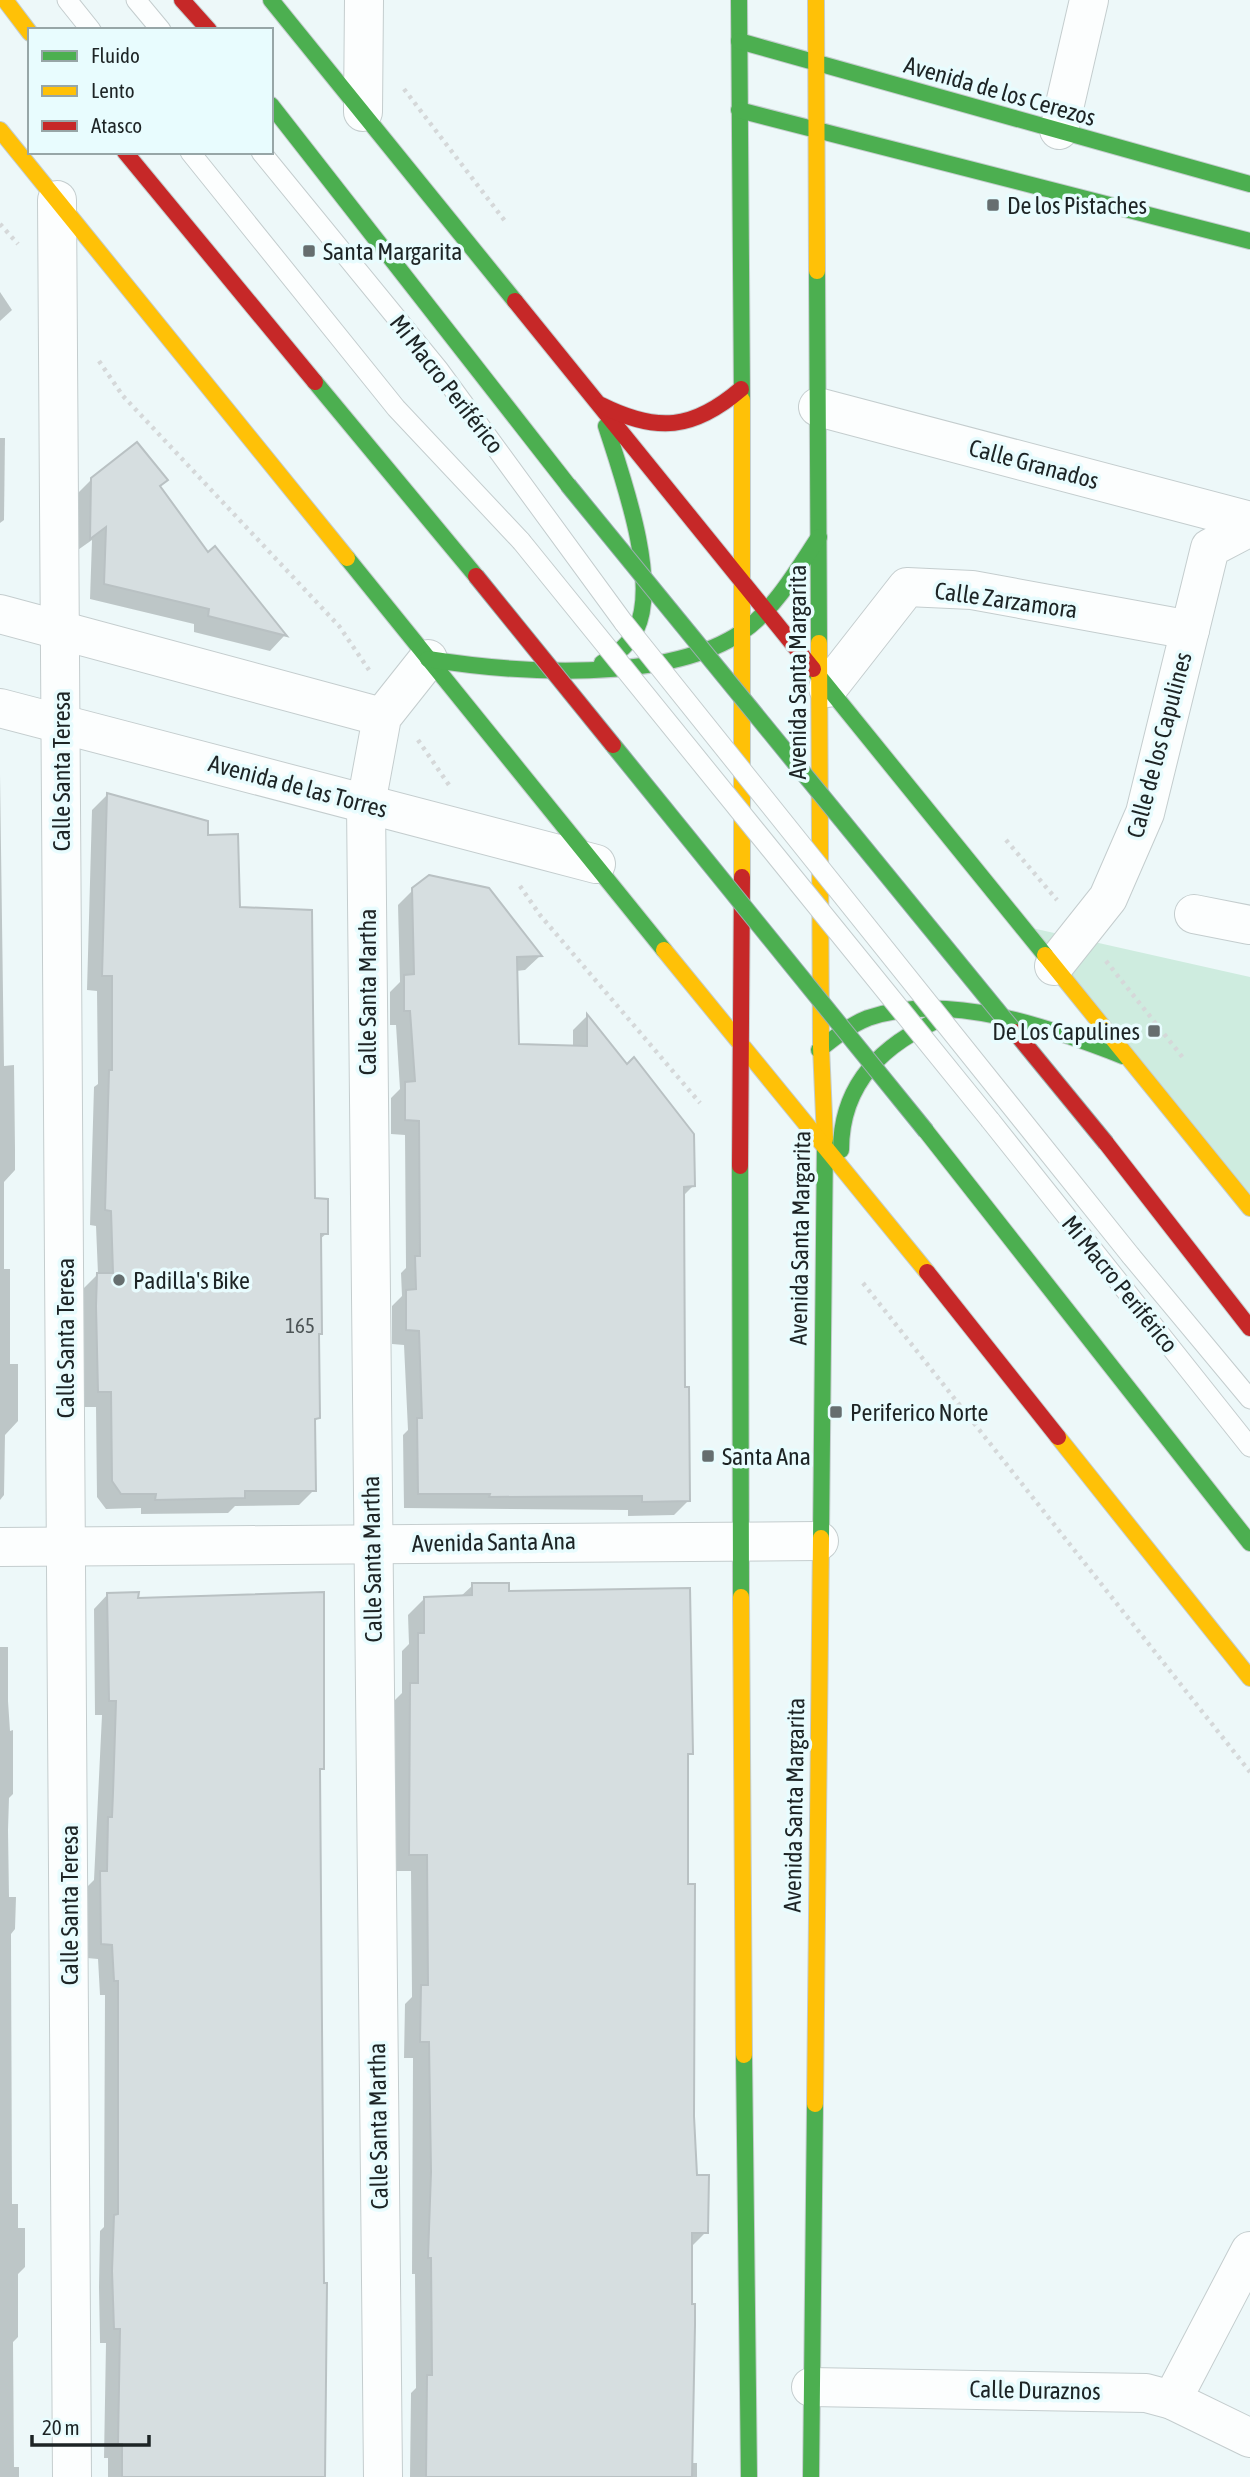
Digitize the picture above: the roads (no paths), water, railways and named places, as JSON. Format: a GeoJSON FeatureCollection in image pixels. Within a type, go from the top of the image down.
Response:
{"type":"FeatureCollection","features":[{"type":"Feature","properties":{"kind":"main road"},"geometry":{"type":"LineString","coordinates":[[5,0],[28,30]]}},
{"type":"Feature","properties":{"kind":"main road"},"geometry":{"type":"LineString","coordinates":[[182,0],[207,28]]}},
{"type":"Feature","properties":{"kind":"main road"},"geometry":{"type":"LineString","coordinates":[[195,0],[215,28]]}},
{"type":"Feature","properties":{"kind":"main road"},"geometry":{"type":"LineString","coordinates":[[271,0],[1250,1208]]}},
{"type":"Feature","properties":{"kind":"main road","name":"Avenida Santa Margarita"},"geometry":{"type":"LineString","coordinates":[[739,0],[743,632],[741,1540],[749,2477]]}},
{"type":"Feature","properties":{"kind":"main road","name":"Avenida Santa Margarita"},"geometry":{"type":"LineString","coordinates":[[811,2477],[825,1144],[821,1047],[823,683],[819,537],[817,0]]}},
{"type":"Feature","properties":{"kind":"main road","name":"Avenida de los Cerezos"},"geometry":{"type":"LineString","coordinates":[[739,41],[1250,184]]}},
{"type":"Feature","properties":{"kind":"main road"},"geometry":{"type":"LineString","coordinates":[[273,108],[568,485],[1106,1143],[1250,1328]]}},
{"type":"Feature","properties":{"kind":"main road"},"geometry":{"type":"LineString","coordinates":[[739,110],[1033,183],[1250,241]]}},
{"type":"Feature","properties":{"kind":"main road"},"geometry":{"type":"LineString","coordinates":[[0,130],[740,1042],[781,1084],[843,1167],[1250,1678]]}},
{"type":"Feature","properties":{"kind":"main road"},"geometry":{"type":"LineString","coordinates":[[127,154],[476,576],[926,1131],[1250,1543]]}},
{"type":"Feature","properties":{"kind":"main road"},"geometry":{"type":"LineString","coordinates":[[599,404],[634,421],[673,426],[710,414],[741,389]]}},
{"type":"Feature","properties":{"kind":"main road"},"geometry":{"type":"LineString","coordinates":[[587,672],[620,654],[640,622],[644,582],[626,490],[599,404]]}},
{"type":"Feature","properties":{"kind":"main road"},"geometry":{"type":"LineString","coordinates":[[428,659],[501,670],[587,672],[689,656],[743,632],[785,586],[819,537]]}},
{"type":"Feature","properties":{"kind":"main road"},"geometry":{"type":"LineString","coordinates":[[803,1063],[821,1047],[872,1017],[920,1011],[967,1012],[1040,1026],[1129,1058]]}},
{"type":"Feature","properties":{"kind":"main road"},"geometry":{"type":"LineString","coordinates":[[843,1167],[839,1136],[847,1108],[859,1082],[877,1059],[918,1028],[967,1012]]}},
{"type":"Feature","properties":{"kind":"main road"},"geometry":{"type":"LineString","coordinates":[[740,1164],[752,1122],[781,1084]]}},
{"type":"Feature","properties":{"kind":"street"},"geometry":{"type":"LineString","coordinates":[[363,112],[364,0]]}},
{"type":"Feature","properties":{"kind":"street"},"geometry":{"type":"LineString","coordinates":[[1059,130],[1089,0]]}},
{"type":"Feature","properties":{"kind":"street","name":"Calle Santa Teresa"},"geometry":{"type":"LineString","coordinates":[[57,200],[72,2477]]}},
{"type":"Feature","properties":{"kind":"street","name":"Calle Granados"},"geometry":{"type":"LineString","coordinates":[[818,407],[1250,521]]}},
{"type":"Feature","properties":{"kind":"street","name":"Calle de los Capulines"},"geometry":{"type":"LineString","coordinates":[[1054,966],[1108,898],[1126,862],[1145,813],[1210,548],[1250,527]]}},
{"type":"Feature","properties":{"kind":"street","name":"Calle Zarzamora"},"geometry":{"type":"LineString","coordinates":[[823,683],[907,587],[972,590],[1190,630]]}},
{"type":"Feature","properties":{"kind":"street"},"geometry":{"type":"LineString","coordinates":[[0,614],[387,710]]}},
{"type":"Feature","properties":{"kind":"street","name":"Calle Santa Martha"},"geometry":{"type":"LineString","coordinates":[[383,2477],[371,1544],[366,804],[387,710],[428,659]]}},
{"type":"Feature","properties":{"kind":"street","name":"Avenida de las Torres"},"geometry":{"type":"LineString","coordinates":[[0,708],[596,864]]}},
{"type":"Feature","properties":{"kind":"street"},"geometry":{"type":"LineString","coordinates":[[1195,914],[1250,925]]}},
{"type":"Feature","properties":{"kind":"street","name":"Avenida Santa Ana"},"geometry":{"type":"LineString","coordinates":[[0,1547],[819,1541]]}},
{"type":"Feature","properties":{"kind":"street"},"geometry":{"type":"LineString","coordinates":[[1171,2400],[1250,2251]]}},
{"type":"Feature","properties":{"kind":"street","name":"Calle Duraznos"},"geometry":{"type":"LineString","coordinates":[[811,2387],[1115,2391],[1171,2400],[1250,2438]]}},
{"type":"Feature","properties":{"kind":"lane"},"geometry":{"type":"LineString","coordinates":[[67,0],[89,28]]}},
{"type":"Feature","properties":{"kind":"lane"},"geometry":{"type":"LineString","coordinates":[[136,0],[158,28]]}},
{"type":"Feature","properties":{"kind":"lane","name":"Mi Macro Periférico"},"geometry":{"type":"LineString","coordinates":[[192,154],[396,408],[521,541],[1250,1447]]}},
{"type":"Feature","properties":{"kind":"lane","name":"Mi Macro Periférico"},"geometry":{"type":"LineString","coordinates":[[263,154],[439,370],[624,623],[1250,1399]]}},
{"type":"Feature","properties":{"kind":"place","name":"De los Pistaches"},"geometry":{"type":"Point","coordinates":[993,205]}},
{"type":"Feature","properties":{"kind":"place","name":"Santa Margarita"},"geometry":{"type":"Point","coordinates":[309,251]}},
{"type":"Feature","properties":{"kind":"place","name":"De Los Capulines"},"geometry":{"type":"Point","coordinates":[1154,1031]}},
{"type":"Feature","properties":{"kind":"place","name":"Padilla's Bike"},"geometry":{"type":"Point","coordinates":[119,1280]}},
{"type":"Feature","properties":{"kind":"place","name":"Periferico Norte"},"geometry":{"type":"Point","coordinates":[836,1412]}},
{"type":"Feature","properties":{"kind":"place","name":"Santa Ana"},"geometry":{"type":"Point","coordinates":[708,1456]}}]}
